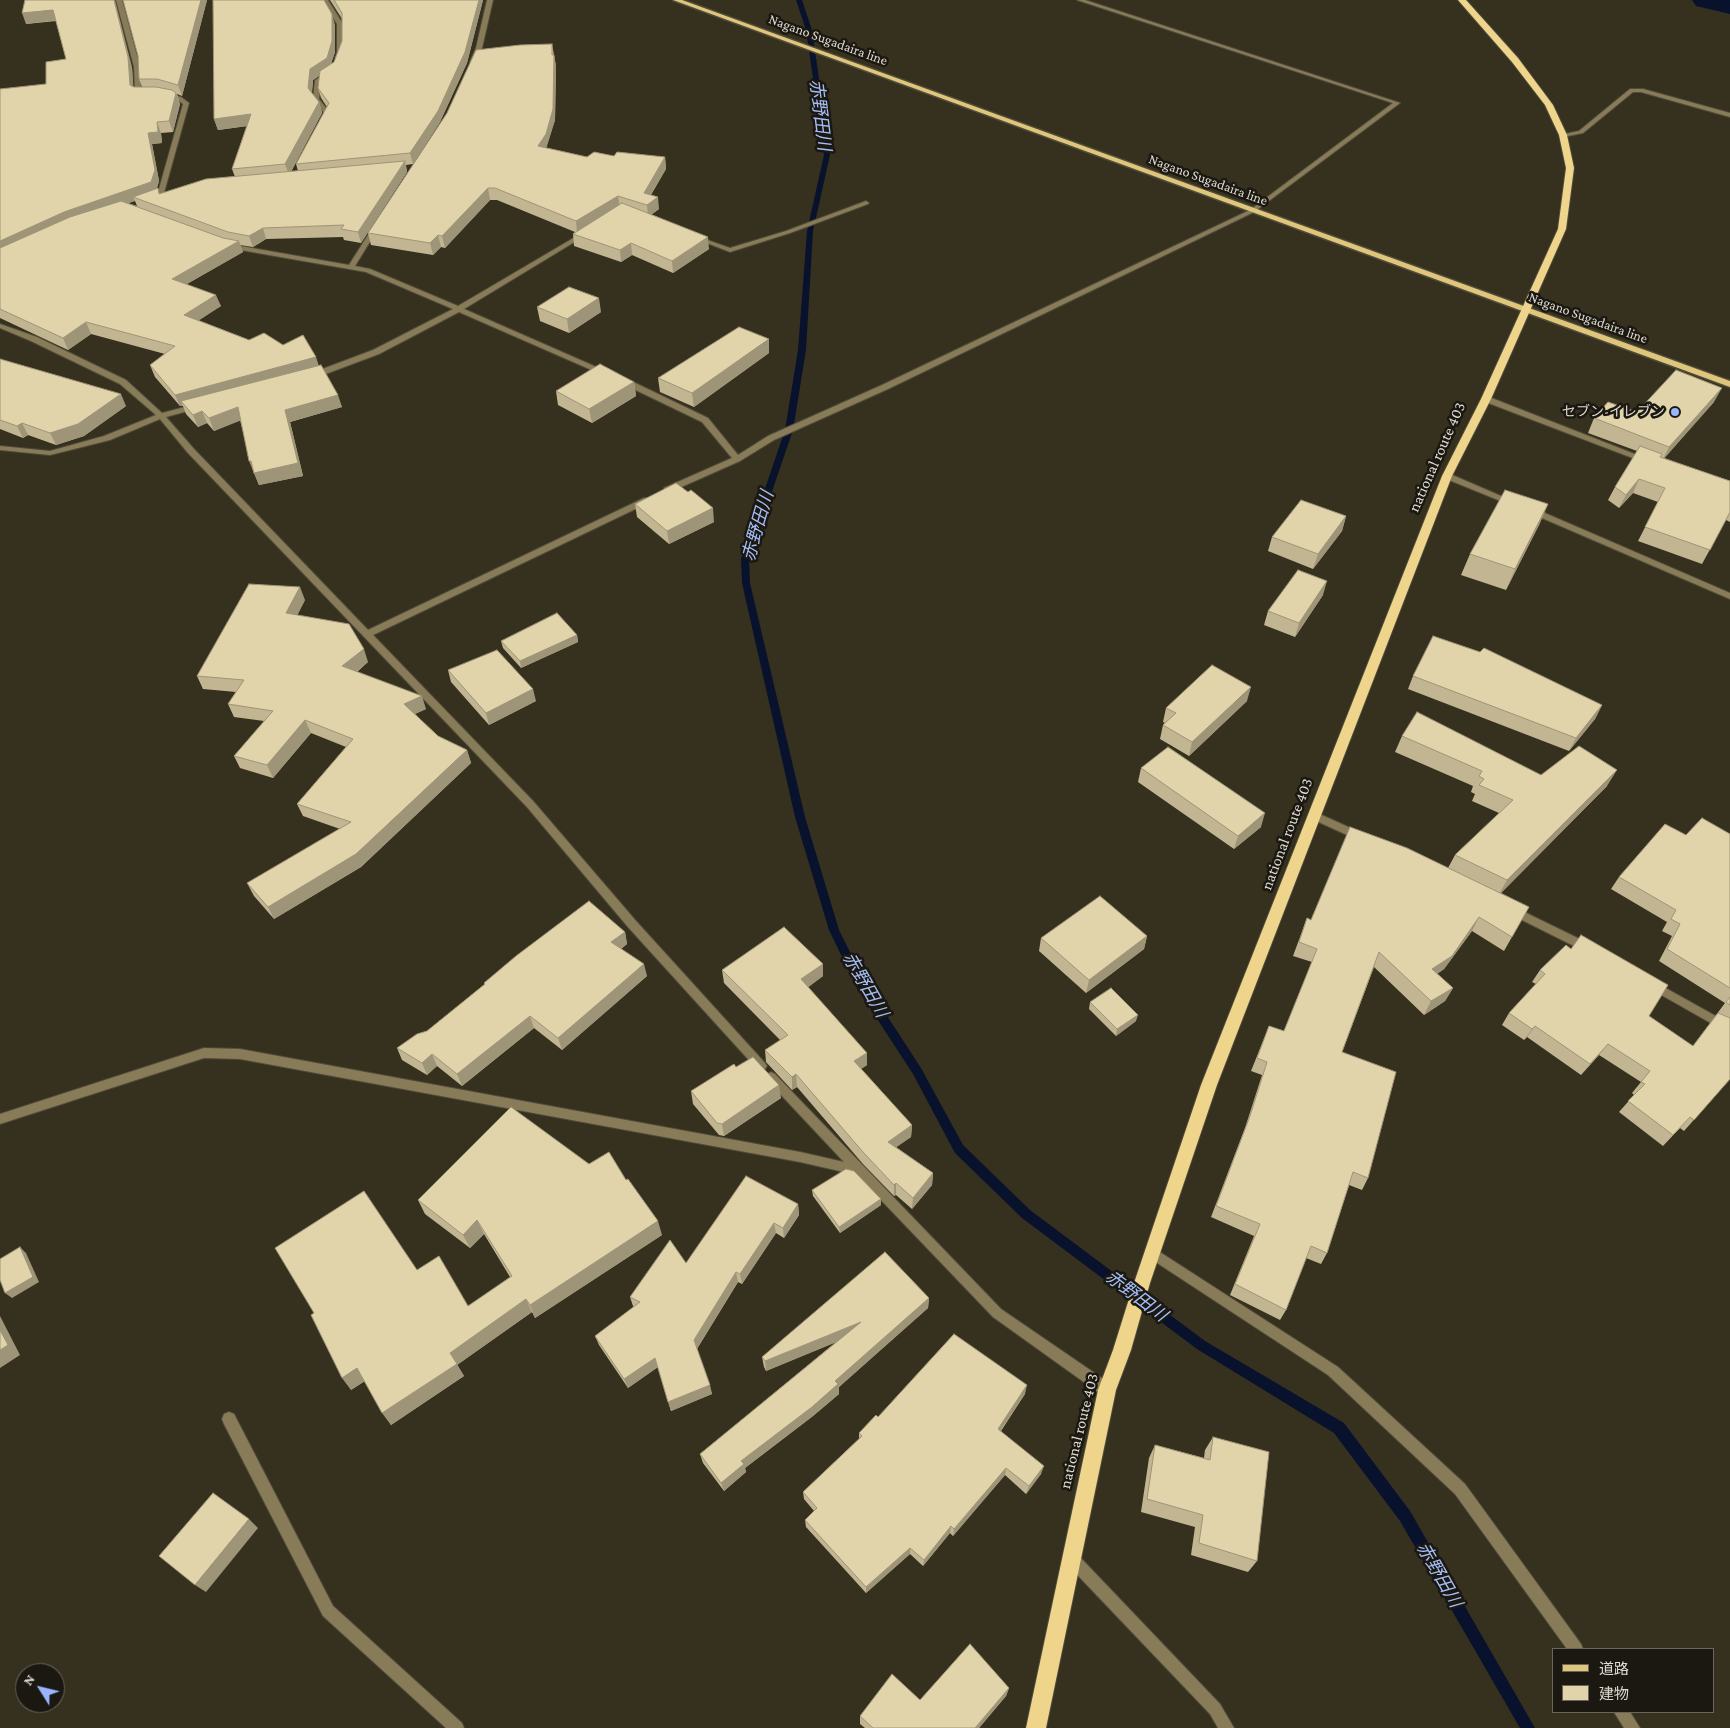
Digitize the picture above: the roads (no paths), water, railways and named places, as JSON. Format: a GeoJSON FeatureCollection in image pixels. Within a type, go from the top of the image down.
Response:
{"type":"FeatureCollection","features":[{"type":"Feature","properties":{"kind":"highway","name":"national route 403"},"geometry":{"type":"LineString","coordinates":[[1036,1728],[1070,1558],[1107,1390],[1122,1350],[1142,1283],[1209,1085],[1447,476],[1486,399],[1562,229],[1570,168],[1563,135],[1549,104],[1516,60],[1462,0]]}},
{"type":"Feature","properties":{"kind":"main road","name":"Nagano Sugadaira line"},"geometry":{"type":"LineString","coordinates":[[676,0],[1730,384]]}},
{"type":"Feature","properties":{"kind":"street"},"geometry":{"type":"LineString","coordinates":[[119,0],[137,67],[138,94],[153,94]]}},
{"type":"Feature","properties":{"kind":"street"},"geometry":{"type":"LineString","coordinates":[[318,130],[327,113],[316,99],[318,80],[333,72],[340,52],[340,24],[325,0]]}},
{"type":"Feature","properties":{"kind":"street"},"geometry":{"type":"LineString","coordinates":[[472,65],[479,48],[490,0]]}},
{"type":"Feature","properties":{"kind":"street"},"geometry":{"type":"LineString","coordinates":[[367,634],[657,495],[737,460],[771,438],[885,387],[1252,211],[1397,103],[1080,0]]}},
{"type":"Feature","properties":{"kind":"street"},"geometry":{"type":"LineString","coordinates":[[1563,135],[1581,132],[1632,90],[1641,90],[1730,116]]}},
{"type":"Feature","properties":{"kind":"street"},"geometry":{"type":"LineString","coordinates":[[160,94],[179,98],[186,103],[160,196]]}},
{"type":"Feature","properties":{"kind":"street"},"geometry":{"type":"LineString","coordinates":[[152,199],[176,192]]}},
{"type":"Feature","properties":{"kind":"street"},"geometry":{"type":"LineString","coordinates":[[685,234],[730,250],[788,232],[866,203]]}},
{"type":"Feature","properties":{"kind":"street"},"geometry":{"type":"LineString","coordinates":[[351,267],[383,217]]}},
{"type":"Feature","properties":{"kind":"street"},"geometry":{"type":"LineString","coordinates":[[300,379],[317,375],[376,352],[457,310],[589,231]]}},
{"type":"Feature","properties":{"kind":"street"},"geometry":{"type":"LineString","coordinates":[[221,243],[230,247],[368,270],[644,390],[706,420],[737,460]]}},
{"type":"Feature","properties":{"kind":"street"},"geometry":{"type":"LineString","coordinates":[[0,326],[34,339],[123,382],[161,416],[191,451],[530,804],[657,952],[858,1170],[997,1313],[1107,1390]]}},
{"type":"Feature","properties":{"kind":"street"},"geometry":{"type":"LineString","coordinates":[[1486,399],[1658,465]]}},
{"type":"Feature","properties":{"kind":"street"},"geometry":{"type":"LineString","coordinates":[[0,448],[50,453],[107,438],[161,416],[205,404]]}},
{"type":"Feature","properties":{"kind":"street"},"geometry":{"type":"LineString","coordinates":[[1447,476],[1517,504]]}},
{"type":"Feature","properties":{"kind":"street"},"geometry":{"type":"LineString","coordinates":[[1525,508],[1730,596]]}},
{"type":"Feature","properties":{"kind":"street"},"geometry":{"type":"LineString","coordinates":[[1315,816],[1370,840]]}},
{"type":"Feature","properties":{"kind":"street"},"geometry":{"type":"LineString","coordinates":[[1502,905],[1599,954]]}},
{"type":"Feature","properties":{"kind":"street"},"geometry":{"type":"LineString","coordinates":[[1642,978],[1730,1029]]}},
{"type":"Feature","properties":{"kind":"street"},"geometry":{"type":"LineString","coordinates":[[0,1119],[204,1054],[240,1054],[800,1157],[858,1170]]}},
{"type":"Feature","properties":{"kind":"street"},"geometry":{"type":"LineString","coordinates":[[1152,1253],[1333,1371],[1460,1488],[1575,1648]]}},
{"type":"Feature","properties":{"kind":"street"},"geometry":{"type":"LineString","coordinates":[[229,1419],[328,1610],[457,1728]]}},
{"type":"Feature","properties":{"kind":"street"},"geometry":{"type":"LineString","coordinates":[[1070,1558],[1215,1709],[1228,1728]]}},
{"type":"Feature","properties":{"kind":"street"},"geometry":{"type":"LineString","coordinates":[[1622,1713],[1633,1728]]}},
{"type":"Feature","properties":{"kind":"waterway","name":"赤野田川"},"geometry":{"type":"LineString","coordinates":[[799,0],[809,30],[827,155],[810,231],[802,350],[789,430],[745,559],[746,583],[800,817],[834,930],[861,985],[917,1071],[959,1149],[1026,1214],[1201,1345],[1339,1428],[1405,1516],[1528,1728]]}},
{"type":"Feature","properties":{"kind":"waterway"},"geometry":{"type":"LineString","coordinates":[[1707,0],[1730,5]]}},
{"type":"Feature","properties":{"kind":"place","name":"セブン-イレブン"},"geometry":{"type":"Point","coordinates":[1675,412]}}]}
